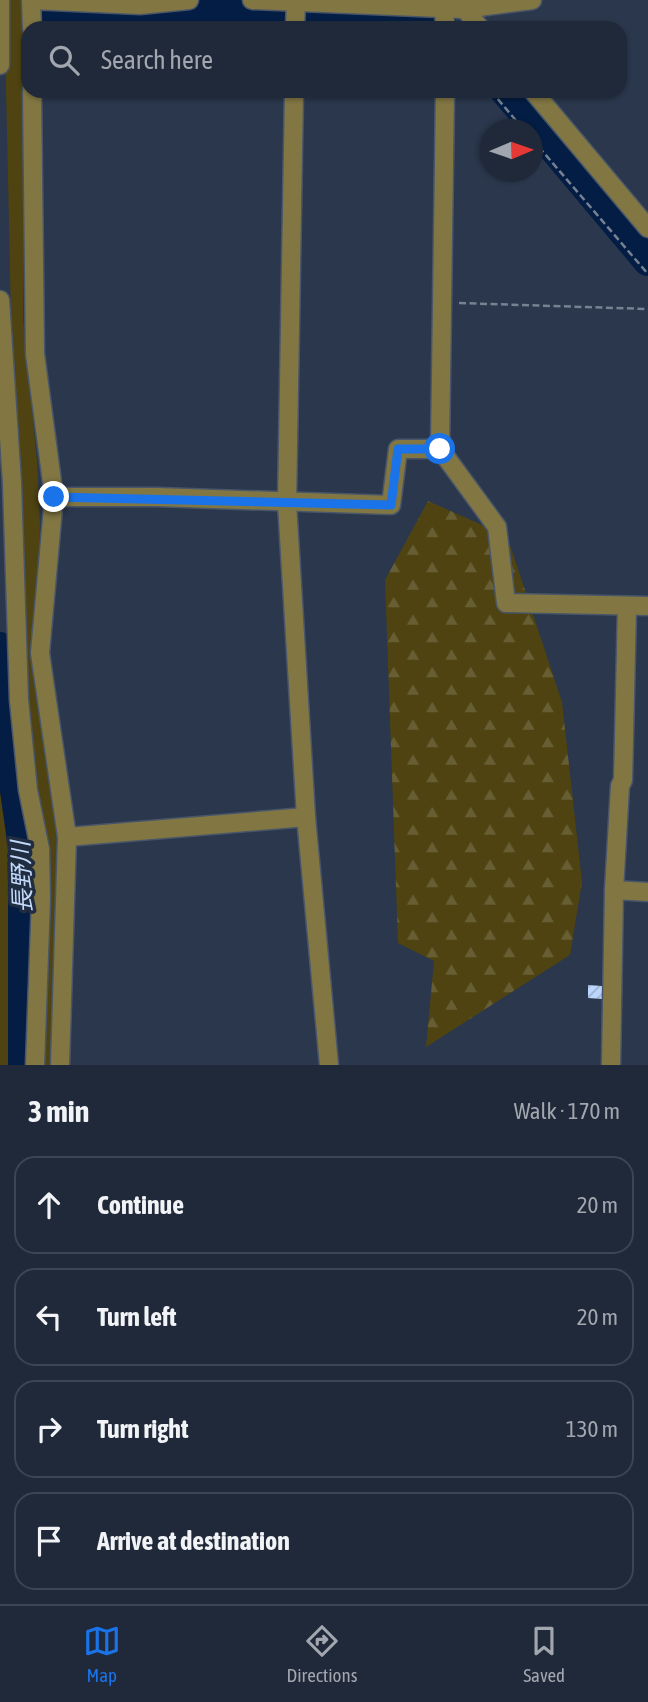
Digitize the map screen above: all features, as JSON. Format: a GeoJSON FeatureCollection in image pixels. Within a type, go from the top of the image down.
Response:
{"type":"FeatureCollection","features":[{"type":"Feature","properties":{"kind":"street"},"geometry":{"type":"LineString","coordinates":[[0,0],[0,65]]}},
{"type":"Feature","properties":{"kind":"street"},"geometry":{"type":"LineString","coordinates":[[32,21],[32,1],[139,5],[189,0]]}},
{"type":"Feature","properties":{"kind":"street"},"geometry":{"type":"LineString","coordinates":[[252,0],[295,11],[532,0]]}},
{"type":"Feature","properties":{"kind":"street"},"geometry":{"type":"LineString","coordinates":[[455,5],[472,21]]}},
{"type":"Feature","properties":{"kind":"street"},"geometry":{"type":"LineString","coordinates":[[33,98],[35,354],[54,497],[40,653],[67,837],[60,1065]]}},
{"type":"Feature","properties":{"kind":"street"},"geometry":{"type":"LineString","coordinates":[[294,98],[287,503],[306,817],[329,1065]]}},
{"type":"Feature","properties":{"kind":"street"},"geometry":{"type":"LineString","coordinates":[[445,98],[440,449],[497,527],[506,603],[648,606]]}},
{"type":"Feature","properties":{"kind":"street"},"geometry":{"type":"LineString","coordinates":[[539,98],[648,228]]}},
{"type":"Feature","properties":{"kind":"street"},"geometry":{"type":"LineString","coordinates":[[0,300],[12,483],[19,700],[28,790],[40,849],[41,899],[35,1065]]}},
{"type":"Feature","properties":{"kind":"street"},"geometry":{"type":"LineString","coordinates":[[54,497],[157,497],[391,505],[398,449],[440,449]]}},
{"type":"Feature","properties":{"kind":"street"},"geometry":{"type":"LineString","coordinates":[[611,1065],[614,890],[620,786],[623,780],[627,607]]}},
{"type":"Feature","properties":{"kind":"street"},"geometry":{"type":"LineString","coordinates":[[67,837],[306,817]]}},
{"type":"Feature","properties":{"kind":"street"},"geometry":{"type":"LineString","coordinates":[[614,890],[648,892]]}},
{"type":"Feature","properties":{"kind":"path"},"geometry":{"type":"LineString","coordinates":[[497,98],[515,119]]}},
{"type":"Feature","properties":{"kind":"path"},"geometry":{"type":"LineString","coordinates":[[543,151],[648,274]]}},
{"type":"Feature","properties":{"kind":"path"},"geometry":{"type":"LineString","coordinates":[[443,303],[648,309]]}},
{"type":"Feature","properties":{"kind":"green space"},"geometry":{"type":"Polygon","coordinates":[[[4,0],[24,0],[24,21],[21,21],[21,98],[24,98],[23,319],[37,460],[40,525],[37,633],[49,729],[61,912],[52,1065],[41,1065],[46,845],[29,736],[11,315],[4,0]]]}},
{"type":"Feature","properties":{"kind":"green space"},"geometry":{"type":"Polygon","coordinates":[[[428,501],[507,536],[562,702],[582,882],[570,955],[426,1047],[434,961],[398,943],[385,580],[428,501]]]}},
{"type":"Feature","properties":{"kind":"green space"},"geometry":{"type":"Polygon","coordinates":[[[0,744],[16,845],[17,1065],[0,1065],[0,744]]]}},
{"type":"Feature","properties":{"kind":"building"},"geometry":{"type":"Polygon","coordinates":[[[588,985],[602,986],[602,999],[588,998],[588,985]]]}},
{"type":"Feature","properties":{"kind":"waterway"},"geometry":{"type":"LineString","coordinates":[[36,0],[47,11],[377,14],[441,18]]}},
{"type":"Feature","properties":{"kind":"waterway"},"geometry":{"type":"LineString","coordinates":[[511,98],[648,261]]}},
{"type":"Feature","properties":{"kind":"waterway","name":"長野川"},"geometry":{"type":"LineString","coordinates":[[0,647],[2,700],[23,847],[23,1065]]}},
{"type":"Feature","properties":{"kind":"route"},"geometry":{"type":"LineString","coordinates":[[54,497],[157,497],[391,505],[398,449],[440,449]]}}]}
